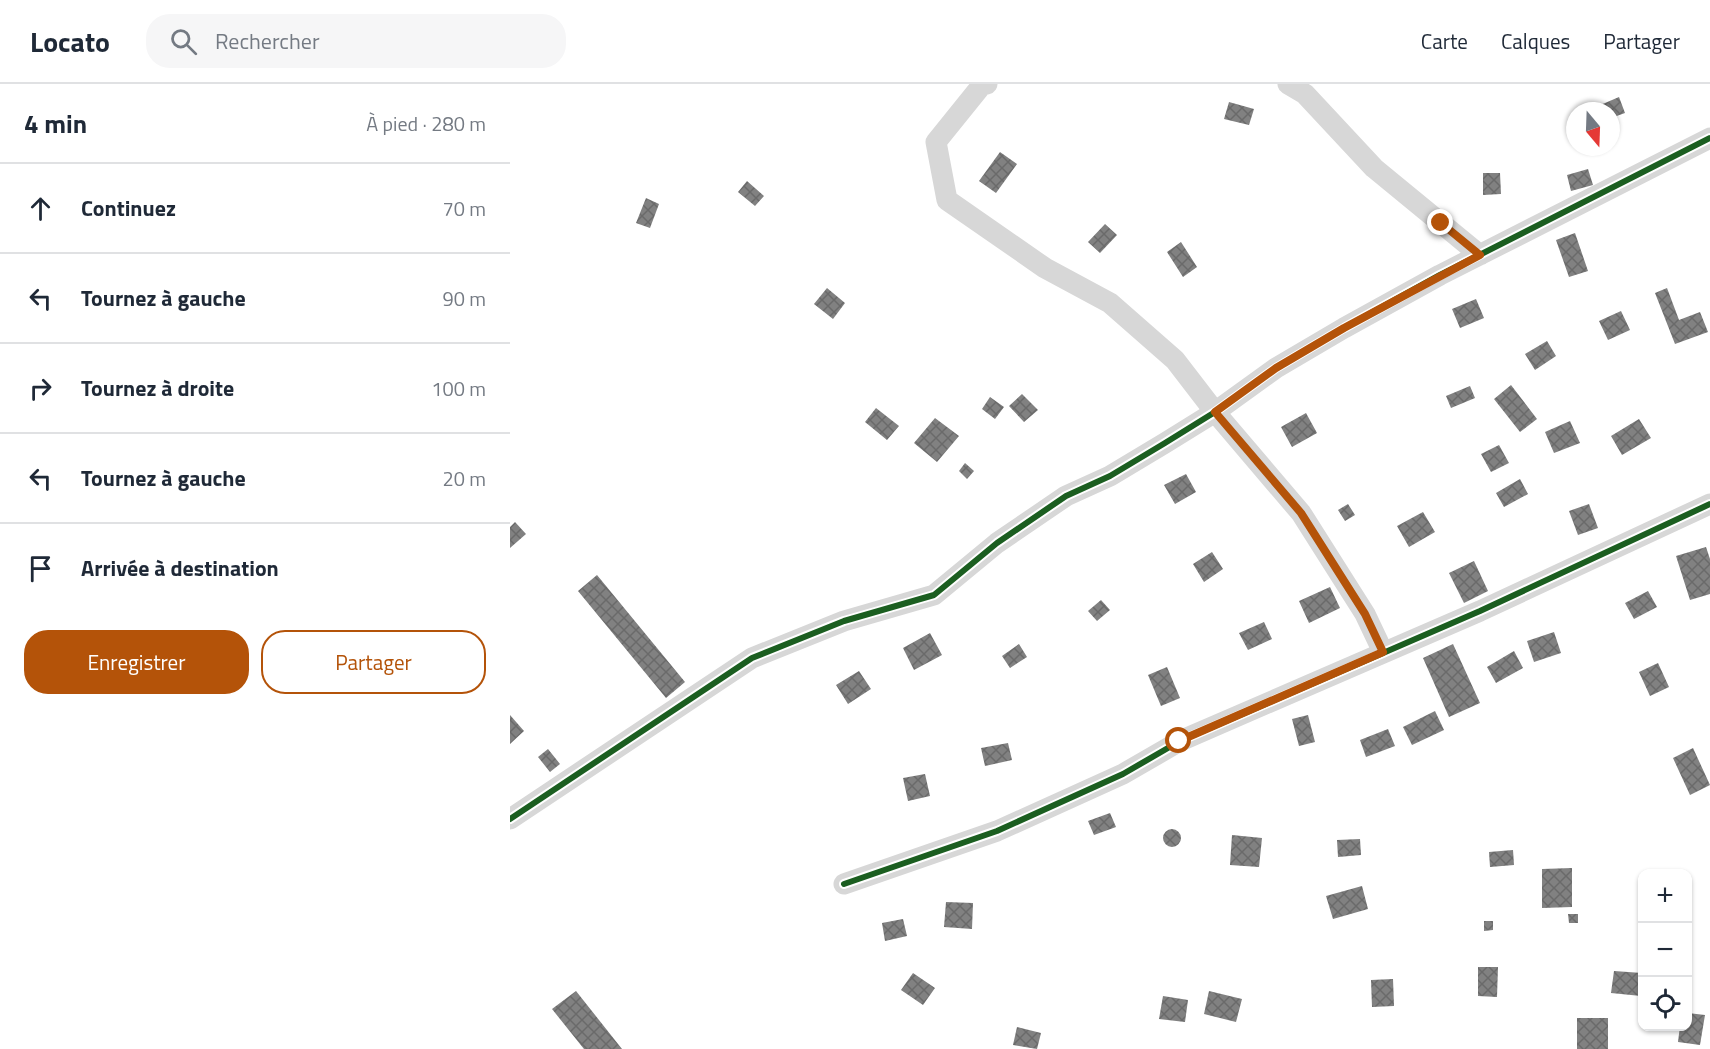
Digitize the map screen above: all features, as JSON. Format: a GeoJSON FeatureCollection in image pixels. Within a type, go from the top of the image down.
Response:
{"type":"FeatureCollection","features":[{"type":"Feature","properties":{"kind":"street"},"geometry":{"type":"LineString","coordinates":[[987,84],[982,85],[936,142],[947,200],[1045,268],[1110,303],[1175,360],[1215,412],[1301,513],[1365,614],[1383,652]]}},
{"type":"Feature","properties":{"kind":"street"},"geometry":{"type":"LineString","coordinates":[[1288,84],[1305,94],[1374,168],[1480,255]]}},
{"type":"Feature","properties":{"kind":"street"},"geometry":{"type":"LineString","coordinates":[[510,819],[752,658],[844,621],[934,595],[997,543],[1066,496],[1110,476],[1215,412],[1276,368],[1344,328],[1480,255],[1710,138]]}},
{"type":"Feature","properties":{"kind":"street"},"geometry":{"type":"LineString","coordinates":[[844,884],[997,831],[1123,774],[1179,741],[1480,610],[1710,504]]}},
{"type":"Feature","properties":{"kind":"building"},"geometry":{"type":"Polygon","coordinates":[[[1619,97],[1625,113],[1620,115],[1620,102],[1607,102],[1619,97]]]}},
{"type":"Feature","properties":{"kind":"building"},"geometry":{"type":"Polygon","coordinates":[[[1229,102],[1254,109],[1249,125],[1224,119],[1229,102]]]}},
{"type":"Feature","properties":{"kind":"building"},"geometry":{"type":"Polygon","coordinates":[[[1000,152],[1017,164],[996,193],[979,181],[1000,152]]]}},
{"type":"Feature","properties":{"kind":"building"},"geometry":{"type":"Polygon","coordinates":[[[1588,169],[1593,185],[1571,191],[1567,175],[1588,169]]]}},
{"type":"Feature","properties":{"kind":"building"},"geometry":{"type":"Polygon","coordinates":[[[1483,173],[1500,173],[1501,194],[1483,195],[1483,173]]]}},
{"type":"Feature","properties":{"kind":"building"},"geometry":{"type":"Polygon","coordinates":[[[747,181],[764,196],[755,206],[738,192],[747,181]]]}},
{"type":"Feature","properties":{"kind":"building"},"geometry":{"type":"Polygon","coordinates":[[[646,198],[659,204],[650,228],[636,223],[646,198]]]}},
{"type":"Feature","properties":{"kind":"building"},"geometry":{"type":"Polygon","coordinates":[[[1105,224],[1117,235],[1100,253],[1088,242],[1105,224]]]}},
{"type":"Feature","properties":{"kind":"building"},"geometry":{"type":"Polygon","coordinates":[[[1575,233],[1588,271],[1569,277],[1556,240],[1575,233]]]}},
{"type":"Feature","properties":{"kind":"building"},"geometry":{"type":"Polygon","coordinates":[[[1181,242],[1197,267],[1183,277],[1167,252],[1181,242]]]}},
{"type":"Feature","properties":{"kind":"building"},"geometry":{"type":"Polygon","coordinates":[[[827,288],[845,303],[833,319],[814,304],[827,288]]]}},
{"type":"Feature","properties":{"kind":"building"},"geometry":{"type":"Polygon","coordinates":[[[1667,288],[1679,320],[1700,312],[1708,332],[1675,344],[1655,293],[1667,288]]]}},
{"type":"Feature","properties":{"kind":"building"},"geometry":{"type":"Polygon","coordinates":[[[1476,299],[1484,318],[1460,328],[1452,309],[1476,299]]]}},
{"type":"Feature","properties":{"kind":"building"},"geometry":{"type":"Polygon","coordinates":[[[1621,311],[1630,330],[1608,340],[1599,321],[1621,311]]]}},
{"type":"Feature","properties":{"kind":"building"},"geometry":{"type":"Polygon","coordinates":[[[1547,341],[1556,356],[1535,370],[1525,354],[1547,341]]]}},
{"type":"Feature","properties":{"kind":"building"},"geometry":{"type":"Polygon","coordinates":[[[1511,385],[1537,419],[1520,432],[1494,399],[1511,385]]]}},
{"type":"Feature","properties":{"kind":"building"},"geometry":{"type":"Polygon","coordinates":[[[1470,386],[1475,398],[1451,408],[1446,396],[1470,386]]]}},
{"type":"Feature","properties":{"kind":"building"},"geometry":{"type":"Polygon","coordinates":[[[1022,394],[1038,410],[1024,422],[1009,406],[1022,394]]]}},
{"type":"Feature","properties":{"kind":"building"},"geometry":{"type":"Polygon","coordinates":[[[990,397],[1004,407],[995,419],[982,409],[990,397]]]}},
{"type":"Feature","properties":{"kind":"building"},"geometry":{"type":"Polygon","coordinates":[[[876,408],[899,426],[887,440],[865,422],[876,408]]]}},
{"type":"Feature","properties":{"kind":"building"},"geometry":{"type":"Polygon","coordinates":[[[1306,413],[1317,433],[1292,447],[1281,427],[1306,413]]]}},
{"type":"Feature","properties":{"kind":"building"},"geometry":{"type":"Polygon","coordinates":[[[935,418],[959,436],[937,462],[914,443],[935,418]]]}},
{"type":"Feature","properties":{"kind":"building"},"geometry":{"type":"Polygon","coordinates":[[[1639,419],[1651,438],[1622,455],[1611,436],[1639,419]]]}},
{"type":"Feature","properties":{"kind":"building"},"geometry":{"type":"Polygon","coordinates":[[[1570,421],[1580,443],[1554,453],[1545,432],[1570,421]]]}},
{"type":"Feature","properties":{"kind":"building"},"geometry":{"type":"Polygon","coordinates":[[[1499,445],[1509,463],[1491,472],[1481,454],[1499,445]]]}},
{"type":"Feature","properties":{"kind":"building"},"geometry":{"type":"Polygon","coordinates":[[[965,463],[974,471],[967,479],[959,471],[965,463]]]}},
{"type":"Feature","properties":{"kind":"building"},"geometry":{"type":"Polygon","coordinates":[[[1186,474],[1196,492],[1175,504],[1164,485],[1186,474]]]}},
{"type":"Feature","properties":{"kind":"building"},"geometry":{"type":"Polygon","coordinates":[[[1520,479],[1528,494],[1504,507],[1496,493],[1520,479]]]}},
{"type":"Feature","properties":{"kind":"building"},"geometry":{"type":"Polygon","coordinates":[[[1348,504],[1355,515],[1345,521],[1338,510],[1348,504]]]}},
{"type":"Feature","properties":{"kind":"building"},"geometry":{"type":"Polygon","coordinates":[[[1589,504],[1598,528],[1578,535],[1569,511],[1589,504]]]}},
{"type":"Feature","properties":{"kind":"building"},"geometry":{"type":"Polygon","coordinates":[[[1423,512],[1435,532],[1409,547],[1397,526],[1423,512]]]}},
{"type":"Feature","properties":{"kind":"building"},"geometry":{"type":"Polygon","coordinates":[[[515,522],[526,534],[510,548],[510,527],[515,522]]]}},
{"type":"Feature","properties":{"kind":"building"},"geometry":{"type":"Polygon","coordinates":[[[1706,547],[1710,559],[1710,594],[1690,600],[1676,556],[1706,547]]]}},
{"type":"Feature","properties":{"kind":"building"},"geometry":{"type":"Polygon","coordinates":[[[1212,552],[1223,569],[1204,582],[1193,564],[1212,552]]]}},
{"type":"Feature","properties":{"kind":"building"},"geometry":{"type":"Polygon","coordinates":[[[1474,561],[1488,591],[1464,603],[1449,573],[1474,561]]]}},
{"type":"Feature","properties":{"kind":"building"},"geometry":{"type":"Polygon","coordinates":[[[597,575],[685,682],[666,698],[578,591],[597,575]]]}},
{"type":"Feature","properties":{"kind":"building"},"geometry":{"type":"Polygon","coordinates":[[[1330,587],[1340,608],[1309,623],[1299,601],[1330,587]]]}},
{"type":"Feature","properties":{"kind":"building"},"geometry":{"type":"Polygon","coordinates":[[[1648,591],[1657,607],[1634,619],[1625,603],[1648,591]]]}},
{"type":"Feature","properties":{"kind":"building"},"geometry":{"type":"Polygon","coordinates":[[[1101,600],[1110,610],[1097,621],[1088,611],[1101,600]]]}},
{"type":"Feature","properties":{"kind":"building"},"geometry":{"type":"Polygon","coordinates":[[[1264,622],[1272,639],[1248,650],[1239,633],[1264,622]]]}},
{"type":"Feature","properties":{"kind":"building"},"geometry":{"type":"Polygon","coordinates":[[[1554,632],[1561,653],[1534,662],[1527,641],[1554,632]]]}},
{"type":"Feature","properties":{"kind":"building"},"geometry":{"type":"Polygon","coordinates":[[[930,633],[942,655],[914,670],[903,648],[930,633]]]}},
{"type":"Feature","properties":{"kind":"building"},"geometry":{"type":"Polygon","coordinates":[[[1019,644],[1027,657],[1010,668],[1002,656],[1019,644]]]}},
{"type":"Feature","properties":{"kind":"building"},"geometry":{"type":"Polygon","coordinates":[[[1453,644],[1480,703],[1449,717],[1423,658],[1453,644]]]}},
{"type":"Feature","properties":{"kind":"building"},"geometry":{"type":"Polygon","coordinates":[[[1514,651],[1523,668],[1496,683],[1487,667],[1514,651]]]}},
{"type":"Feature","properties":{"kind":"building"},"geometry":{"type":"Polygon","coordinates":[[[1658,663],[1669,687],[1650,696],[1639,672],[1658,663]]]}},
{"type":"Feature","properties":{"kind":"building"},"geometry":{"type":"Polygon","coordinates":[[[1167,667],[1180,698],[1161,706],[1148,675],[1167,667]]]}},
{"type":"Feature","properties":{"kind":"building"},"geometry":{"type":"Polygon","coordinates":[[[859,671],[871,689],[848,704],[836,685],[859,671]]]}},
{"type":"Feature","properties":{"kind":"building"},"geometry":{"type":"Polygon","coordinates":[[[1435,711],[1444,730],[1412,745],[1403,727],[1435,711]]]}},
{"type":"Feature","properties":{"kind":"building"},"geometry":{"type":"Polygon","coordinates":[[[510,715],[524,731],[510,744],[510,715]]]}},
{"type":"Feature","properties":{"kind":"building"},"geometry":{"type":"Polygon","coordinates":[[[1308,715],[1315,742],[1299,746],[1292,719],[1308,715]]]}},
{"type":"Feature","properties":{"kind":"building"},"geometry":{"type":"Polygon","coordinates":[[[1388,729],[1395,746],[1366,757],[1360,740],[1388,729]]]}},
{"type":"Feature","properties":{"kind":"building"},"geometry":{"type":"Polygon","coordinates":[[[1008,743],[1012,760],[985,766],[981,748],[1008,743]]]}},
{"type":"Feature","properties":{"kind":"building"},"geometry":{"type":"Polygon","coordinates":[[[1693,748],[1710,785],[1690,795],[1673,758],[1693,748]]]}},
{"type":"Feature","properties":{"kind":"building"},"geometry":{"type":"Polygon","coordinates":[[[548,749],[560,764],[550,772],[538,757],[548,749]]]}},
{"type":"Feature","properties":{"kind":"building"},"geometry":{"type":"Polygon","coordinates":[[[925,774],[930,796],[908,801],[903,778],[925,774]]]}},
{"type":"Feature","properties":{"kind":"building"},"geometry":{"type":"Polygon","coordinates":[[[1110,813],[1116,827],[1094,835],[1088,821],[1110,813]]]}},
{"type":"Feature","properties":{"kind":"building"},"geometry":{"type":"Polygon","coordinates":[[[1168,829],[1176,829],[1181,834],[1179,845],[1168,847],[1163,842],[1163,834],[1168,829]]]}},
{"type":"Feature","properties":{"kind":"building"},"geometry":{"type":"Polygon","coordinates":[[[1232,835],[1262,838],[1259,867],[1230,865],[1232,835]]]}},
{"type":"Feature","properties":{"kind":"building"},"geometry":{"type":"Polygon","coordinates":[[[1360,839],[1361,855],[1338,857],[1337,840],[1360,839]]]}},
{"type":"Feature","properties":{"kind":"building"},"geometry":{"type":"Polygon","coordinates":[[[1513,850],[1514,865],[1490,867],[1489,852],[1513,850]]]}},
{"type":"Feature","properties":{"kind":"building"},"geometry":{"type":"Polygon","coordinates":[[[1572,868],[1572,907],[1542,908],[1542,869],[1572,868]]]}},
{"type":"Feature","properties":{"kind":"building"},"geometry":{"type":"Polygon","coordinates":[[[1362,886],[1368,909],[1333,919],[1326,896],[1362,886]]]}},
{"type":"Feature","properties":{"kind":"building"},"geometry":{"type":"Polygon","coordinates":[[[946,902],[973,903],[972,929],[944,927],[946,902]]]}},
{"type":"Feature","properties":{"kind":"building"},"geometry":{"type":"Polygon","coordinates":[[[1568,914],[1578,914],[1578,923],[1569,923],[1568,914]]]}},
{"type":"Feature","properties":{"kind":"building"},"geometry":{"type":"Polygon","coordinates":[[[903,919],[907,936],[885,941],[882,923],[903,919]]]}},
{"type":"Feature","properties":{"kind":"building"},"geometry":{"type":"Polygon","coordinates":[[[1484,921],[1493,921],[1493,930],[1484,931],[1484,921]]]}},
{"type":"Feature","properties":{"kind":"building"},"geometry":{"type":"Polygon","coordinates":[[[1478,967],[1498,967],[1497,997],[1478,996],[1478,967]]]}},
{"type":"Feature","properties":{"kind":"building"},"geometry":{"type":"Polygon","coordinates":[[[1614,971],[1638,973],[1638,996],[1611,993],[1614,971]]]}},
{"type":"Feature","properties":{"kind":"building"},"geometry":{"type":"Polygon","coordinates":[[[913,973],[935,988],[923,1005],[901,990],[913,973]]]}},
{"type":"Feature","properties":{"kind":"building"},"geometry":{"type":"Polygon","coordinates":[[[1393,979],[1394,1006],[1372,1007],[1371,980],[1393,979]]]}},
{"type":"Feature","properties":{"kind":"building"},"geometry":{"type":"Polygon","coordinates":[[[576,991],[622,1049],[584,1049],[552,1009],[576,991]]]}},
{"type":"Feature","properties":{"kind":"building"},"geometry":{"type":"Polygon","coordinates":[[[1209,991],[1242,999],[1236,1022],[1204,1014],[1209,991]]]}},
{"type":"Feature","properties":{"kind":"building"},"geometry":{"type":"Polygon","coordinates":[[[1163,996],[1188,1000],[1185,1022],[1159,1019],[1163,996]]]}},
{"type":"Feature","properties":{"kind":"building"},"geometry":{"type":"Polygon","coordinates":[[[1692,1013],[1705,1015],[1700,1045],[1678,1042],[1679,1031],[1692,1031],[1692,1013]]]}},
{"type":"Feature","properties":{"kind":"building"},"geometry":{"type":"Polygon","coordinates":[[[1577,1018],[1608,1018],[1608,1049],[1577,1049],[1577,1018]]]}},
{"type":"Feature","properties":{"kind":"building"},"geometry":{"type":"Polygon","coordinates":[[[1017,1027],[1041,1033],[1037,1049],[1013,1045],[1017,1027]]]}},
{"type":"Feature","properties":{"kind":"cycle path"},"geometry":{"type":"LineString","coordinates":[[510,819],[752,658],[844,621],[934,595],[997,543],[1066,496],[1110,476],[1165,443],[1215,412],[1276,368],[1440,275],[1710,138]]}},
{"type":"Feature","properties":{"kind":"cycle path"},"geometry":{"type":"LineString","coordinates":[[844,884],[997,831],[1123,774],[1180,741],[1480,611],[1710,504]]}},
{"type":"Feature","properties":{"kind":"route"},"geometry":{"type":"LineString","coordinates":[[1179,741],[1383,652],[1365,614],[1301,513],[1215,412],[1276,368],[1344,328],[1480,255],[1441,223]]}}]}
